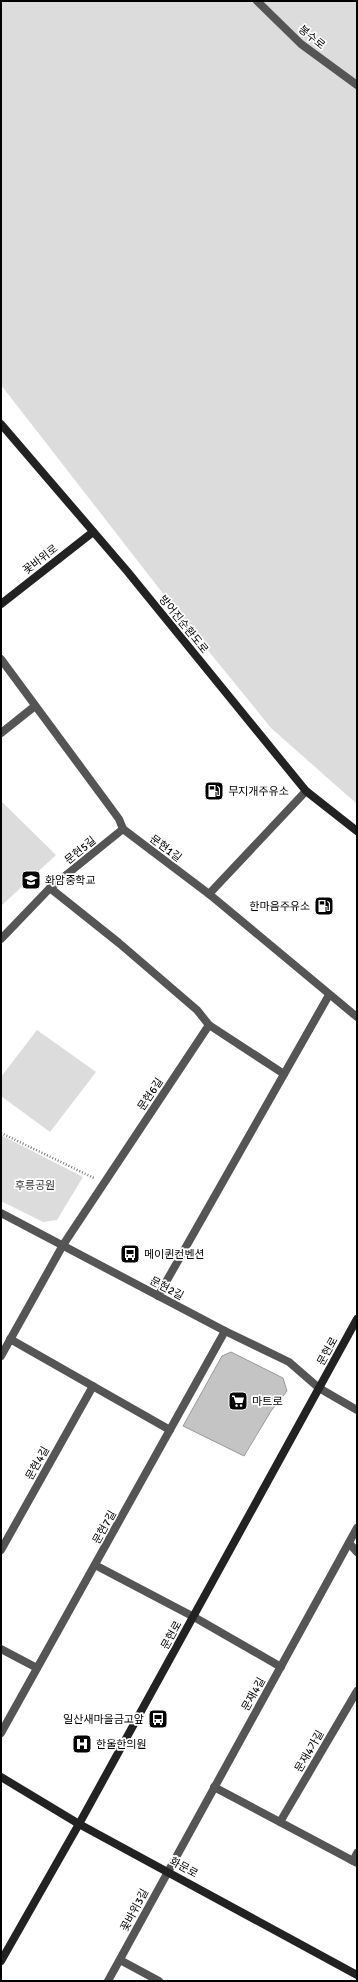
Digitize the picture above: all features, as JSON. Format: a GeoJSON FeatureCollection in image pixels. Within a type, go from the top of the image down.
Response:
{"type":"FeatureCollection","features":[{"type":"Feature","properties":{"kind":"street","name":"봉수로"},"geometry":{"type":"LineString","coordinates":[[257,1],[301,44],[357,84]]}},
{"type":"Feature","properties":{"kind":"street","name":"방어진순환도로"},"geometry":{"type":"LineString","coordinates":[[1,424],[127,571],[306,791],[357,831]]}},
{"type":"Feature","properties":{"kind":"street","name":"꽃바위로"},"geometry":{"type":"LineString","coordinates":[[1,604],[93,532]]}},
{"type":"Feature","properties":{"kind":"street","name":"문현1길"},"geometry":{"type":"LineString","coordinates":[[1,659],[119,819],[123,829],[209,894],[357,1017]]}},
{"type":"Feature","properties":{"kind":"street"},"geometry":{"type":"LineString","coordinates":[[1,733],[35,706]]}},
{"type":"Feature","properties":{"kind":"street"},"geometry":{"type":"LineString","coordinates":[[209,894],[306,791]]}},
{"type":"Feature","properties":{"kind":"street"},"geometry":{"type":"LineString","coordinates":[[348,824],[357,825]]}},
{"type":"Feature","properties":{"kind":"street","name":"문현5길"},"geometry":{"type":"LineString","coordinates":[[1,939],[50,888],[123,829]]}},
{"type":"Feature","properties":{"kind":"street"},"geometry":{"type":"LineString","coordinates":[[50,888],[119,943],[198,1010],[209,1025],[284,1074]]}},
{"type":"Feature","properties":{"kind":"street"},"geometry":{"type":"LineString","coordinates":[[158,1296],[329,995]]}},
{"type":"Feature","properties":{"kind":"street","name":"문현6길"},"geometry":{"type":"LineString","coordinates":[[1,1356],[63,1245],[209,1025]]}},
{"type":"Feature","properties":{"kind":"street","name":"문현2길"},"geometry":{"type":"LineString","coordinates":[[1,1213],[225,1331],[289,1362],[320,1388],[357,1410]]}},
{"type":"Feature","properties":{"kind":"street","name":"문현로"},"geometry":{"type":"LineString","coordinates":[[1,1961],[80,1824],[357,1319]]}},
{"type":"Feature","properties":{"kind":"street","name":"문현7길"},"geometry":{"type":"LineString","coordinates":[[1,1732],[225,1331]]}},
{"type":"Feature","properties":{"kind":"street"},"geometry":{"type":"LineString","coordinates":[[10,1339],[170,1430]]}},
{"type":"Feature","properties":{"kind":"street","name":"문현4길"},"geometry":{"type":"LineString","coordinates":[[1,1550],[93,1386]]}},
{"type":"Feature","properties":{"kind":"street","name":"문재4길"},"geometry":{"type":"LineString","coordinates":[[168,1871],[357,1528]]}},
{"type":"Feature","properties":{"kind":"street"},"geometry":{"type":"LineString","coordinates":[[349,1543],[357,1552]]}},
{"type":"Feature","properties":{"kind":"street"},"geometry":{"type":"LineString","coordinates":[[94,1565],[194,1617],[281,1667]]}},
{"type":"Feature","properties":{"kind":"street"},"geometry":{"type":"LineString","coordinates":[[1,1649],[37,1668]]}},
{"type":"Feature","properties":{"kind":"street","name":"문재4가길"},"geometry":{"type":"LineString","coordinates":[[280,1822],[357,1691]]}},
{"type":"Feature","properties":{"kind":"street","name":"화문로"},"geometry":{"type":"LineString","coordinates":[[1,1777],[80,1824],[357,1975]]}},
{"type":"Feature","properties":{"kind":"street"},"geometry":{"type":"LineString","coordinates":[[214,1787],[280,1822],[356,1859]]}},
{"type":"Feature","properties":{"kind":"street","name":"꽃바위3길"},"geometry":{"type":"LineString","coordinates":[[108,1981],[168,1871]]}},
{"type":"Feature","properties":{"kind":"street"},"geometry":{"type":"LineString","coordinates":[[120,1960],[159,1981]]}},
{"type":"Feature","properties":{"kind":"path"},"geometry":{"type":"LineString","coordinates":[[1,1133],[104,1183]]}},
{"type":"Feature","properties":{"kind":"green space"},"geometry":{"type":"Polygon","coordinates":[[[1,1],[357,1],[357,804],[271,728],[189,627],[1,385],[1,1]]]}},
{"type":"Feature","properties":{"kind":"green space"},"geometry":{"type":"Polygon","coordinates":[[[1,801],[56,855],[1,906],[1,801]]]}},
{"type":"Feature","properties":{"kind":"green space"},"geometry":{"type":"Polygon","coordinates":[[[37,1030],[96,1072],[50,1132],[1,1096],[1,1077],[37,1030]]]}},
{"type":"Feature","properties":{"kind":"green space","name":"후릉공원"},"geometry":{"type":"Polygon","coordinates":[[[1,1135],[83,1177],[57,1220],[43,1222],[1,1201],[1,1135]]]}},
{"type":"Feature","properties":{"kind":"building","name":"마트로"},"geometry":{"type":"Polygon","coordinates":[[[231,1352],[283,1378],[287,1391],[271,1411],[244,1456],[183,1426],[222,1356],[231,1352]]]}},
{"type":"Feature","properties":{"kind":"place","name":"무지개주유소"},"geometry":{"type":"Point","coordinates":[214,791]}},
{"type":"Feature","properties":{"kind":"place","name":"화암중학교"},"geometry":{"type":"Point","coordinates":[31,880]}},
{"type":"Feature","properties":{"kind":"place","name":"한마음주유소"},"geometry":{"type":"Point","coordinates":[324,906]}},
{"type":"Feature","properties":{"kind":"place","name":"메이퀸컨벤션"},"geometry":{"type":"Point","coordinates":[130,1254]}},
{"type":"Feature","properties":{"kind":"place","name":"마트로"},"geometry":{"type":"Point","coordinates":[238,1401]}},
{"type":"Feature","properties":{"kind":"place","name":"일산새마을금고앞"},"geometry":{"type":"Point","coordinates":[158,1719]}},
{"type":"Feature","properties":{"kind":"place","name":"한울한의원"},"geometry":{"type":"Point","coordinates":[82,1744]}}]}
